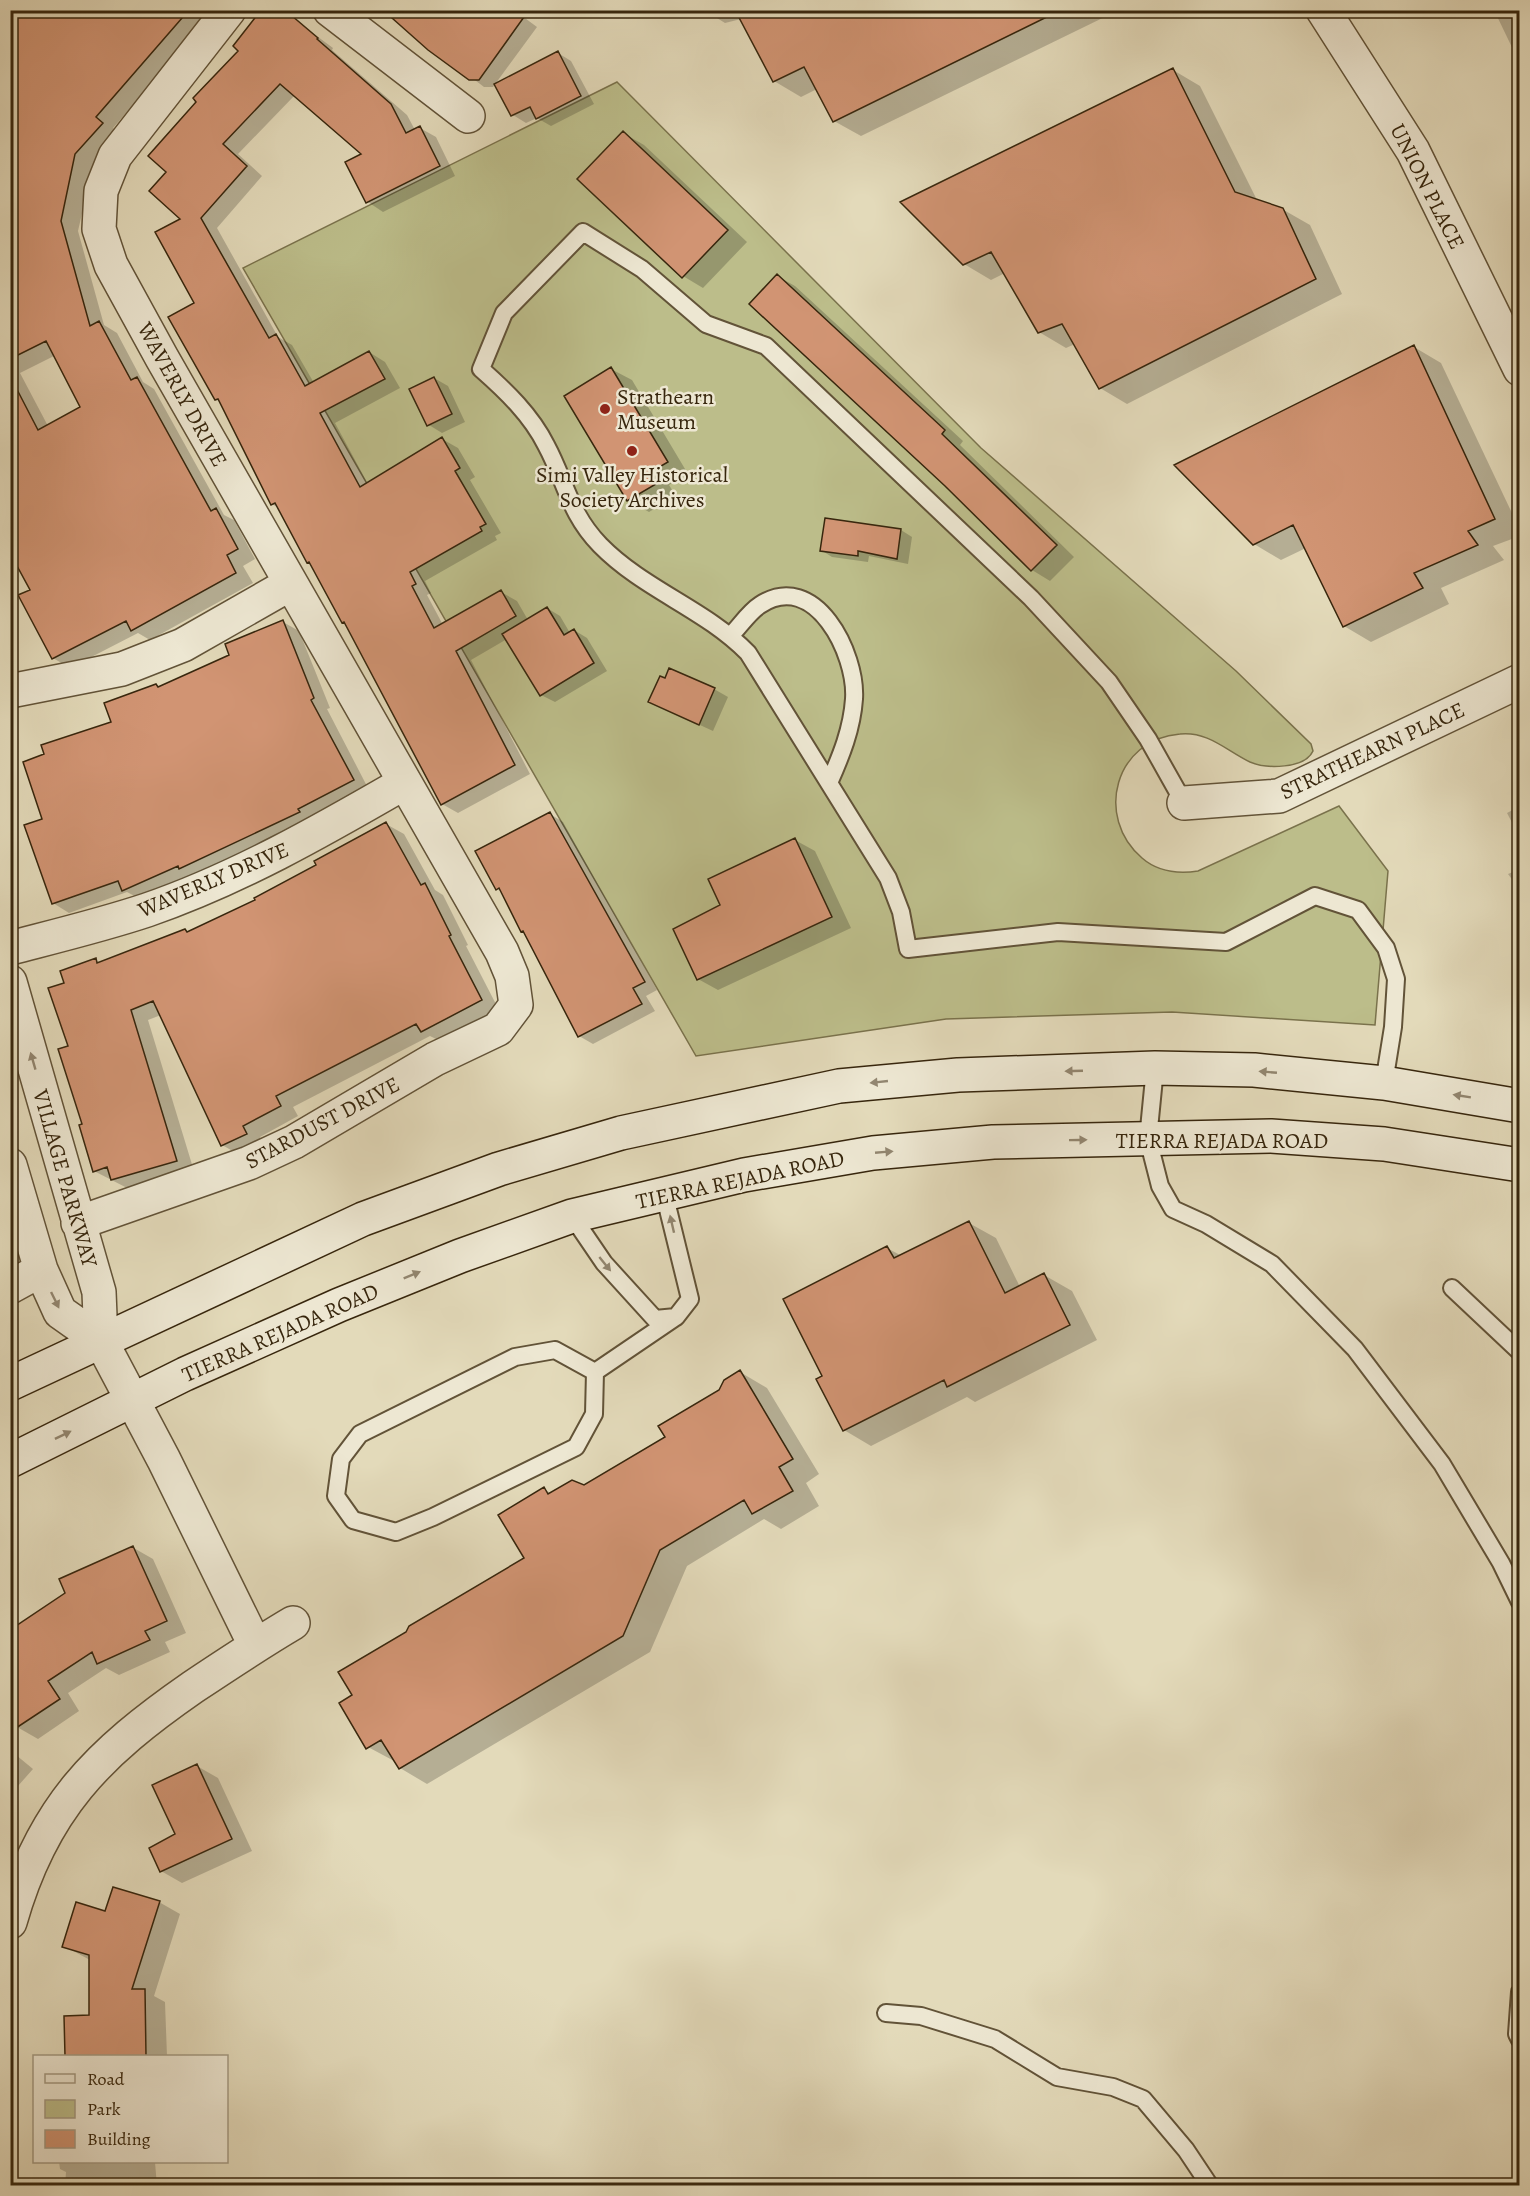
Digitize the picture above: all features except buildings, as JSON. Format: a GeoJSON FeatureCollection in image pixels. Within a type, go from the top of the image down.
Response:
{"type":"FeatureCollection","features":[{"type":"Feature","properties":{"kind":"street","name":"WAVERLY DRIVE"},"geometry":{"type":"LineString","coordinates":[[229,10],[115,156],[101,191],[99,229],[111,265],[290,584],[502,952],[512,976],[516,1005]]}},
{"type":"Feature","properties":{"kind":"street"},"geometry":{"type":"LineString","coordinates":[[330,10],[468,116]]}},
{"type":"Feature","properties":{"kind":"street","name":"UNION PLACE"},"geometry":{"type":"LineString","coordinates":[[1323,10],[1413,151],[1520,369]]}},
{"type":"Feature","properties":{"kind":"street"},"geometry":{"type":"LineString","coordinates":[[10,691],[132,665],[183,645],[290,584]]}},
{"type":"Feature","properties":{"kind":"street","name":"STRATHEARN PLACE"},"geometry":{"type":"LineString","coordinates":[[1184,803],[1280,796],[1520,681]]}},
{"type":"Feature","properties":{"kind":"street","name":"WAVERLY DRIVE"},"geometry":{"type":"LineString","coordinates":[[10,948],[146,910],[214,883],[314,836],[404,783]]}},
{"type":"Feature","properties":{"kind":"street","name":"VILLAGE PARKWAY"},"geometry":{"type":"LineString","coordinates":[[10,982],[99,1292],[100,1341]]}},
{"type":"Feature","properties":{"kind":"street","name":"STARDUST DRIVE"},"geometry":{"type":"LineString","coordinates":[[78,1223],[249,1163],[294,1142],[435,1059],[498,1029],[516,1005]]}},
{"type":"Feature","properties":{"kind":"street"},"geometry":{"type":"LineString","coordinates":[[10,1384],[363,1219],[499,1169],[621,1133],[839,1086],[958,1075],[1155,1068],[1254,1070],[1384,1083],[1520,1106]]}},
{"type":"Feature","properties":{"kind":"street","name":"TIERRA REJADA ROAD"},"geometry":{"type":"LineString","coordinates":[[10,1461],[131,1400],[339,1305],[460,1256],[572,1216],[744,1175],[873,1153],[993,1142],[1270,1136],[1384,1144],[1520,1165]]}},
{"type":"Feature","properties":{"kind":"street","name":"VILLAGE PARKWAY"},"geometry":{"type":"LineString","coordinates":[[10,1165],[40,1270],[60,1312],[100,1341],[164,1460],[255,1645]]}},
{"type":"Feature","properties":{"kind":"street"},"geometry":{"type":"LineString","coordinates":[[10,1287],[40,1270]]}},
{"type":"Feature","properties":{"kind":"street"},"geometry":{"type":"LineString","coordinates":[[10,1922],[20,1887],[43,1836],[71,1794],[103,1756],[146,1720],[255,1645],[293,1623]]}},
{"type":"Feature","properties":{"kind":"lane"},"geometry":{"type":"LineString","coordinates":[[1184,803],[1148,739],[1109,682],[1006,574],[766,346],[706,324],[642,269],[583,232],[504,313],[481,369],[510,394],[546,445],[572,509],[600,545],[641,580],[681,602],[731,636],[762,671],[888,878],[901,912],[908,949],[1058,932],[1226,942],[1315,896],[1358,909],[1386,948],[1396,979],[1393,1027],[1384,1083]]}},
{"type":"Feature","properties":{"kind":"lane"},"geometry":{"type":"LineString","coordinates":[[731,636],[760,605],[785,597],[810,602],[828,618],[850,667],[854,698],[846,742],[829,783]]}},
{"type":"Feature","properties":{"kind":"lane"},"geometry":{"type":"LineString","coordinates":[[1155,1068],[1149,1139],[1160,1186],[1173,1209],[1215,1228],[1272,1264],[1355,1349],[1442,1464],[1501,1563],[1520,1602]]}},
{"type":"Feature","properties":{"kind":"lane"},"geometry":{"type":"LineString","coordinates":[[595,1372],[676,1317],[690,1299],[664,1193]]}},
{"type":"Feature","properties":{"kind":"lane"},"geometry":{"type":"LineString","coordinates":[[572,1216],[604,1263],[655,1319],[676,1317]]}},
{"type":"Feature","properties":{"kind":"lane"},"geometry":{"type":"LineString","coordinates":[[1452,1288],[1520,1352]]}},
{"type":"Feature","properties":{"kind":"lane"},"geometry":{"type":"LineString","coordinates":[[555,1350],[595,1372],[594,1414],[576,1447],[433,1517],[396,1532],[353,1520],[336,1496],[341,1459],[360,1434],[515,1357],[555,1350]]}},
{"type":"Feature","properties":{"kind":"lane"},"geometry":{"type":"LineString","coordinates":[[1520,1992],[1520,2040]]}},
{"type":"Feature","properties":{"kind":"lane"},"geometry":{"type":"LineString","coordinates":[[886,2013],[921,2016],[995,2039],[1057,2077],[1113,2087],[1143,2099],[1186,2150],[1210,2186]]}},
{"type":"Feature","properties":{"kind":"green space"},"geometry":{"type":"Polygon","coordinates":[[[617,82],[981,448],[1236,671],[1311,744],[1313,751],[1302,761],[1284,766],[1265,766],[1250,762],[1200,736],[1180,734],[1158,739],[1140,750],[1127,765],[1119,782],[1116,802],[1119,822],[1127,841],[1148,863],[1169,871],[1191,872],[1198,871],[1339,806],[1388,871],[1375,1025],[1172,1012],[946,1019],[696,1056],[243,268],[617,82]]]}},
{"type":"Feature","properties":{"kind":"place","name":"Strathearn Museum"},"geometry":{"type":"Point","coordinates":[605,409]}},
{"type":"Feature","properties":{"kind":"place","name":"Simi Valley Historical Society Archives"},"geometry":{"type":"Point","coordinates":[632,451]}}]}
